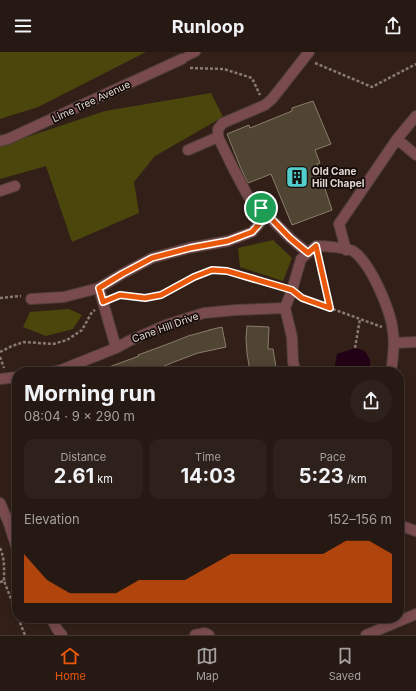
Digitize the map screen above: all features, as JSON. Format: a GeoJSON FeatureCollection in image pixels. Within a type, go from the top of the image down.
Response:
{"type":"FeatureCollection","features":[{"type":"Feature","properties":{"kind":"street"},"geometry":{"type":"LineString","coordinates":[[307,55],[272,99],[265,105],[224,124],[218,129],[218,137],[248,196],[290,238],[308,253]]}},
{"type":"Feature","properties":{"kind":"street","name":"Lime Tree Avenue"},"geometry":{"type":"LineString","coordinates":[[0,142],[185,64]]}},
{"type":"Feature","properties":{"kind":"street"},"geometry":{"type":"LineString","coordinates":[[346,250],[339,224],[397,139],[416,116]]}},
{"type":"Feature","properties":{"kind":"street"},"geometry":{"type":"LineString","coordinates":[[188,150],[218,137]]}},
{"type":"Feature","properties":{"kind":"street"},"geometry":{"type":"LineString","coordinates":[[397,139],[416,155]]}},
{"type":"Feature","properties":{"kind":"street"},"geometry":{"type":"LineString","coordinates":[[0,191],[15,186]]}},
{"type":"Feature","properties":{"kind":"street"},"geometry":{"type":"LineString","coordinates":[[31,299],[64,297],[99,288],[152,258],[190,248],[228,241],[252,232],[261,222],[261,208]]}},
{"type":"Feature","properties":{"kind":"street"},"geometry":{"type":"LineString","coordinates":[[294,367],[292,337],[286,308],[301,259],[316,246],[352,251],[364,262],[382,294],[389,314],[394,343],[392,367]]}},
{"type":"Feature","properties":{"kind":"street"},"geometry":{"type":"LineString","coordinates":[[99,288],[116,348]]}},
{"type":"Feature","properties":{"kind":"street","name":"Cane Hill Drive"},"geometry":{"type":"LineString","coordinates":[[69,367],[166,325],[204,313],[286,308]]}},
{"type":"Feature","properties":{"kind":"street"},"geometry":{"type":"LineString","coordinates":[[394,343],[416,342]]}},
{"type":"Feature","properties":{"kind":"street"},"geometry":{"type":"LineString","coordinates":[[0,380],[12,378]]}},
{"type":"Feature","properties":{"kind":"street"},"geometry":{"type":"LineString","coordinates":[[0,503],[12,519]]}},
{"type":"Feature","properties":{"kind":"street"},"geometry":{"type":"LineString","coordinates":[[404,527],[416,531]]}},
{"type":"Feature","properties":{"kind":"street"},"geometry":{"type":"LineString","coordinates":[[404,619],[416,614]]}},
{"type":"Feature","properties":{"kind":"street"},"geometry":{"type":"LineString","coordinates":[[54,623],[62,635]]}},
{"type":"Feature","properties":{"kind":"street"},"geometry":{"type":"LineString","coordinates":[[366,635],[395,623]]}},
{"type":"Feature","properties":{"kind":"street"},"geometry":{"type":"LineString","coordinates":[[195,635],[205,633],[209,635]]}},
{"type":"Feature","properties":{"kind":"lane"},"geometry":{"type":"LineString","coordinates":[[185,64],[196,52]]}},
{"type":"Feature","properties":{"kind":"path"},"geometry":{"type":"LineString","coordinates":[[307,55],[372,87],[416,64]]}},
{"type":"Feature","properties":{"kind":"path"},"geometry":{"type":"LineString","coordinates":[[185,64],[224,69],[252,78],[265,105]]}},
{"type":"Feature","properties":{"kind":"path"},"geometry":{"type":"LineString","coordinates":[[316,246],[330,308]]}},
{"type":"Feature","properties":{"kind":"path"},"geometry":{"type":"LineString","coordinates":[[0,352],[24,342],[53,344],[67,340],[82,330],[92,312],[103,302],[120,295],[145,298],[161,295],[194,277],[212,270],[227,271],[292,290],[302,298],[393,331]]}},
{"type":"Feature","properties":{"kind":"path"},"geometry":{"type":"LineString","coordinates":[[0,298],[26,296],[31,299]]}},
{"type":"Feature","properties":{"kind":"path"},"geometry":{"type":"LineString","coordinates":[[355,348],[360,319]]}},
{"type":"Feature","properties":{"kind":"path"},"geometry":{"type":"LineString","coordinates":[[0,548],[4,556],[4,581],[12,601]]}},
{"type":"Feature","properties":{"kind":"path"},"geometry":{"type":"LineString","coordinates":[[0,582],[4,581]]}},
{"type":"Feature","properties":{"kind":"path"},"geometry":{"type":"LineString","coordinates":[[20,623],[25,635]]}},
{"type":"Feature","properties":{"kind":"shaded area"},"geometry":{"type":"Polygon","coordinates":[[[0,52],[146,52],[38,107],[0,119],[0,52]]]}},
{"type":"Feature","properties":{"kind":"shaded area"},"geometry":{"type":"Polygon","coordinates":[[[211,93],[223,117],[155,156],[134,182],[139,213],[72,242],[46,166],[0,179],[0,146],[105,111],[211,93]]]}},
{"type":"Feature","properties":{"kind":"shaded area"},"geometry":{"type":"Polygon","coordinates":[[[273,240],[292,258],[283,281],[240,267],[238,248],[273,240]]]}},
{"type":"Feature","properties":{"kind":"shaded area"},"geometry":{"type":"Polygon","coordinates":[[[69,309],[82,315],[73,329],[46,336],[23,327],[30,312],[69,309]]]}},
{"type":"Feature","properties":{"kind":"shaded area"},"geometry":{"type":"Polygon","coordinates":[[[355,348],[365,351],[370,360],[370,367],[335,367],[337,354],[355,348]]]}},
{"type":"Feature","properties":{"kind":"building"},"geometry":{"type":"Polygon","coordinates":[[[313,101],[331,144],[315,150],[320,163],[317,164],[332,210],[292,225],[271,174],[248,183],[227,134],[249,125],[250,128],[292,111],[292,108],[313,101]]]}},
{"type":"Feature","properties":{"kind":"building"},"geometry":{"type":"Polygon","coordinates":[[[247,326],[269,327],[268,349],[273,349],[276,367],[249,367],[246,338],[247,326]]]}},
{"type":"Feature","properties":{"kind":"building"},"geometry":{"type":"Polygon","coordinates":[[[222,327],[226,347],[198,353],[162,367],[109,367],[188,336],[222,327]]]}},
{"type":"Feature","properties":{"kind":"place","name":"Old Cane Hill Chapel"},"geometry":{"type":"Point","coordinates":[297,177]}},
{"type":"Feature","properties":{"kind":"route"},"geometry":{"type":"LineString","coordinates":[[261,208],[290,238],[308,253],[316,246],[330,308],[302,298],[292,290],[227,271],[212,270],[194,277],[161,295],[145,298],[120,295],[103,302],[99,288],[152,258],[190,248],[228,241],[252,232],[261,222],[261,208]]}}]}
